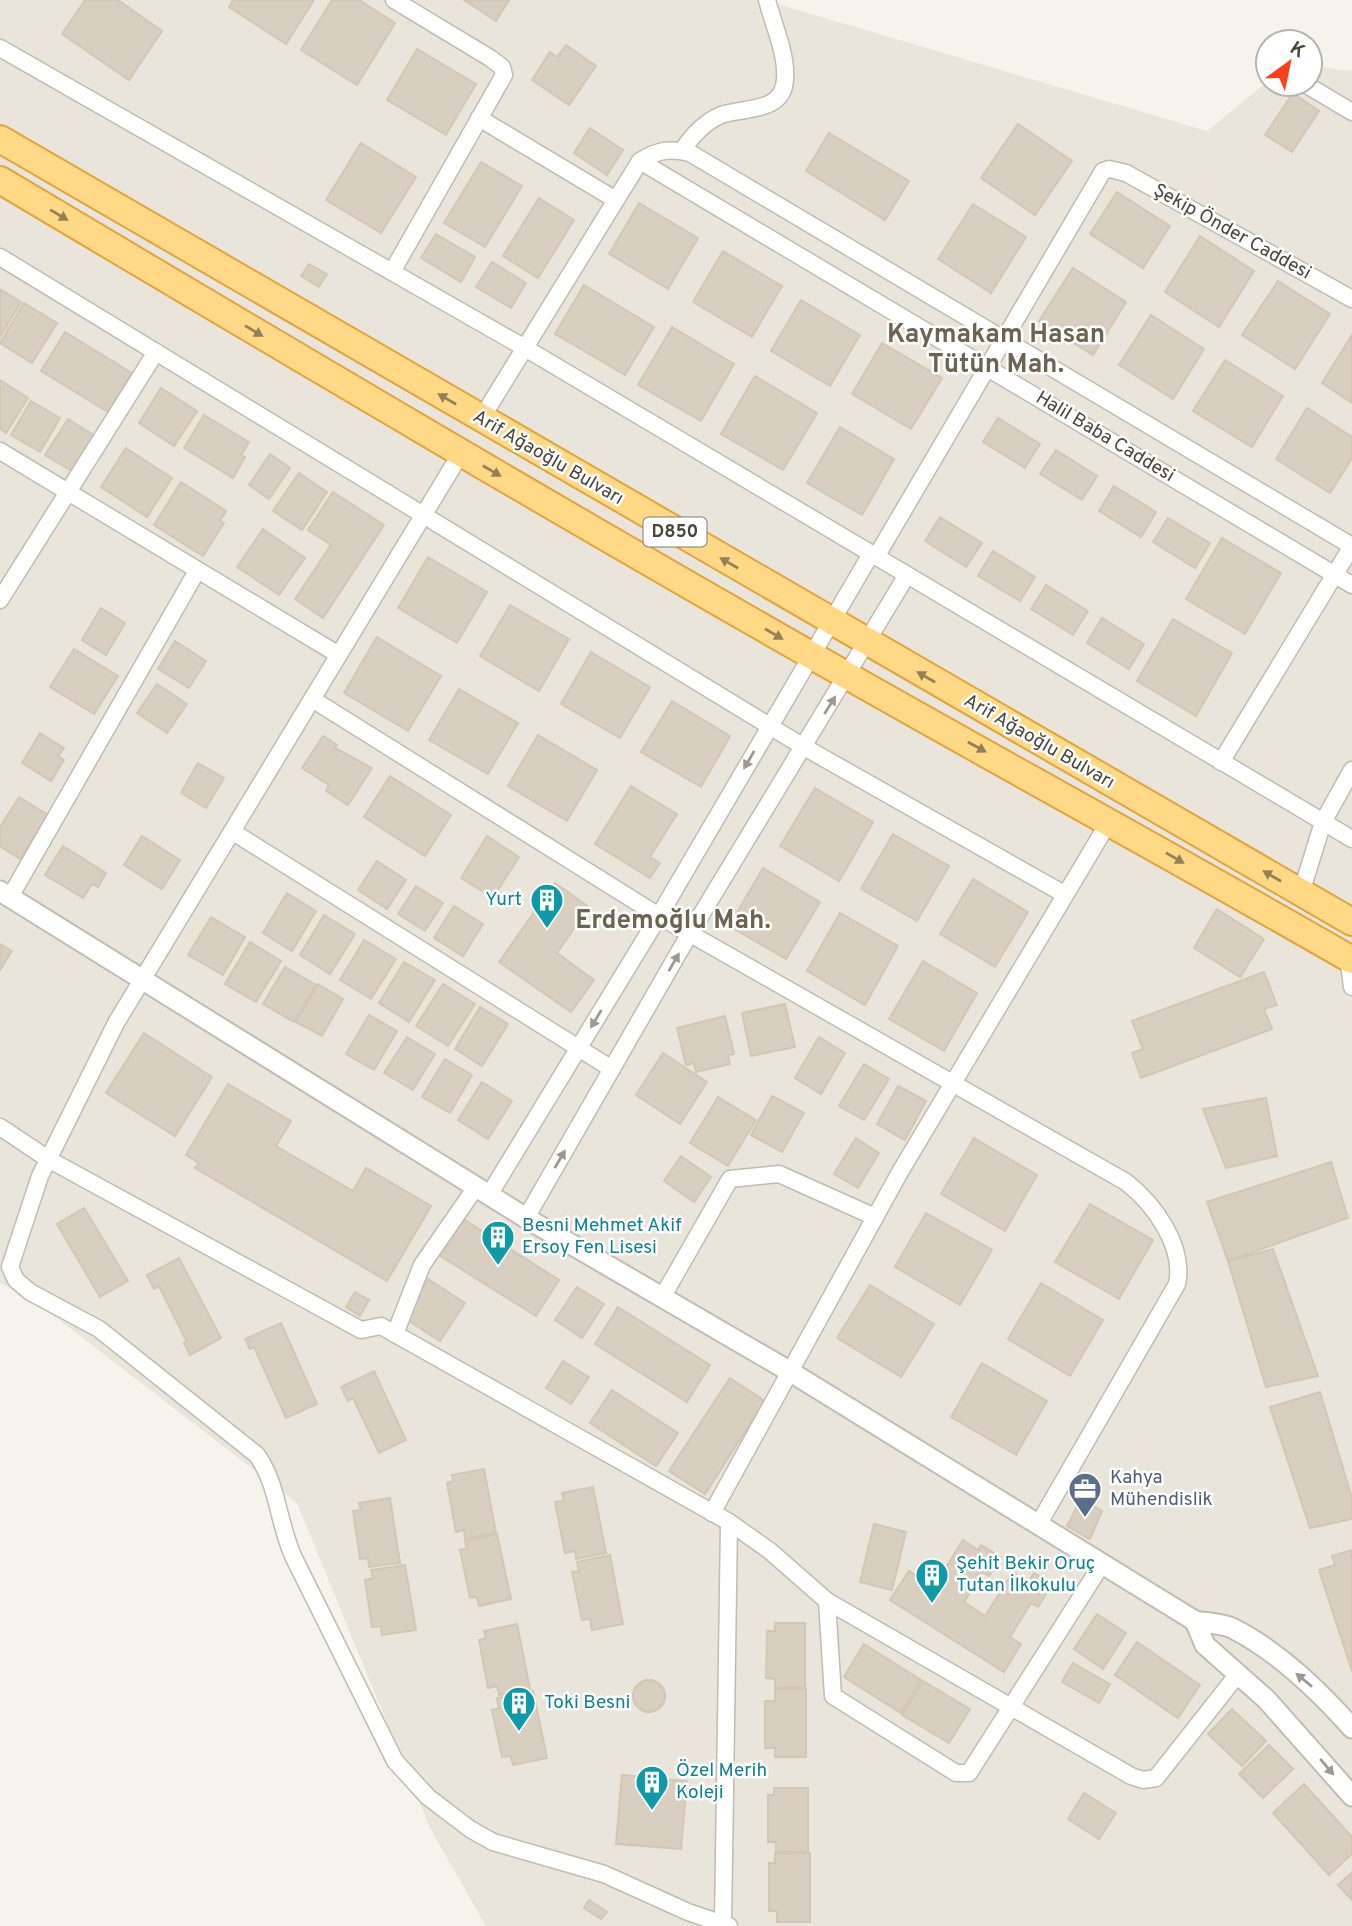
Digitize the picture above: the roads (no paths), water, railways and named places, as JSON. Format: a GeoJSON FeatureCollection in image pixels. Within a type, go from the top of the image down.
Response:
{"type":"FeatureCollection","features":[{"type":"Feature","properties":{"kind":"highway","name":"Arif Ağaoğlu Bulvarı"},"geometry":{"type":"LineString","coordinates":[[0,139],[1352,922]]}},
{"type":"Feature","properties":{"kind":"highway","name":"Arif Ağaoğlu Bulvarı"},"geometry":{"type":"LineString","coordinates":[[0,180],[461,453],[848,676],[1110,820],[1350,959]]}},
{"type":"Feature","properties":{"kind":"street"},"geometry":{"type":"LineString","coordinates":[[392,272],[503,75],[502,68],[394,0]]}},
{"type":"Feature","properties":{"kind":"street"},"geometry":{"type":"LineString","coordinates":[[682,151],[705,124],[722,115],[774,102],[782,93],[785,79],[783,63],[767,0]]}},
{"type":"Feature","properties":{"kind":"street"},"geometry":{"type":"LineString","coordinates":[[0,48],[525,348],[1352,839]]}},
{"type":"Feature","properties":{"kind":"street"},"geometry":{"type":"LineString","coordinates":[[1324,95],[1352,112]]}},
{"type":"Feature","properties":{"kind":"street"},"geometry":{"type":"LineString","coordinates":[[479,118],[616,200]]}},
{"type":"Feature","properties":{"kind":"street"},"geometry":{"type":"LineString","coordinates":[[481,419],[640,160],[657,151],[682,151],[1352,546],[1221,762]]}},
{"type":"Feature","properties":{"kind":"street","name":"Halil Baba Caddesi"},"geometry":{"type":"LineString","coordinates":[[640,160],[1352,585]]}},
{"type":"Feature","properties":{"kind":"street","name":"Şekip Önder Caddesi"},"geometry":{"type":"LineString","coordinates":[[1003,341],[1103,171],[1110,169],[1126,173],[1352,299]]}},
{"type":"Feature","properties":{"kind":"street"},"geometry":{"type":"LineString","coordinates":[[0,257],[804,747],[1064,894]]}},
{"type":"Feature","properties":{"kind":"street"},"geometry":{"type":"LineString","coordinates":[[395,1334],[422,1265],[482,1191],[578,1048],[659,916],[829,621],[873,555],[1003,341]]}},
{"type":"Feature","properties":{"kind":"street"},"geometry":{"type":"LineString","coordinates":[[0,600],[156,352]]}},
{"type":"Feature","properties":{"kind":"street"},"geometry":{"type":"LineString","coordinates":[[0,451],[339,655]]}},
{"type":"Feature","properties":{"kind":"street"},"geometry":{"type":"LineString","coordinates":[[461,453],[116,1023],[48,1159],[10,1267],[16,1280],[30,1292],[72,1312],[99,1329],[257,1455],[272,1481],[285,1539],[293,1556],[395,1761],[414,1783],[450,1814],[493,1842],[604,1874],[726,1925],[729,1522]]}},
{"type":"Feature","properties":{"kind":"street"},"geometry":{"type":"LineString","coordinates":[[197,571],[5,894],[526,1218],[789,1371],[1195,1621],[1229,1627],[1252,1641],[1325,1697],[1352,1728]]}},
{"type":"Feature","properties":{"kind":"street"},"geometry":{"type":"LineString","coordinates":[[526,1218],[690,933],[907,575]]}},
{"type":"Feature","properties":{"kind":"street"},"geometry":{"type":"LineString","coordinates":[[312,699],[659,916],[951,1085],[1126,1182],[1145,1197],[1172,1242],[1180,1269],[1177,1284],[1038,1525]]}},
{"type":"Feature","properties":{"kind":"street"},"geometry":{"type":"LineString","coordinates":[[1301,892],[1323,822],[1352,770]]}},
{"type":"Feature","properties":{"kind":"street"},"geometry":{"type":"LineString","coordinates":[[712,1513],[875,1217],[1110,820]]}},
{"type":"Feature","properties":{"kind":"street"},"geometry":{"type":"LineString","coordinates":[[233,832],[612,1069]]}},
{"type":"Feature","properties":{"kind":"street"},"geometry":{"type":"LineString","coordinates":[[1350,959],[1352,987]]}},
{"type":"Feature","properties":{"kind":"street"},"geometry":{"type":"LineString","coordinates":[[0,1127],[48,1159],[361,1330],[381,1326],[729,1522],[770,1551],[827,1601],[1143,1780],[1156,1778],[1238,1674]]}},
{"type":"Feature","properties":{"kind":"street"},"geometry":{"type":"LineString","coordinates":[[663,1296],[730,1180],[779,1174],[875,1217]]}},
{"type":"Feature","properties":{"kind":"street"},"geometry":{"type":"LineString","coordinates":[[827,1601],[833,1696],[956,1773],[969,1773],[1102,1564]]}},
{"type":"Feature","properties":{"kind":"street"},"geometry":{"type":"LineString","coordinates":[[1195,1621],[1205,1645],[1301,1736],[1352,1797]]}},
{"type":"Feature","properties":{"kind":"place","name":"Yurt"},"geometry":{"type":"Point","coordinates":[547,930]}},
{"type":"Feature","properties":{"kind":"place","name":"Besni Mehmet Akif Ersoy Fen Lisesi"},"geometry":{"type":"Point","coordinates":[498,1267]}},
{"type":"Feature","properties":{"kind":"place","name":"Kahya Mühendislik"},"geometry":{"type":"Point","coordinates":[1085,1519]}},
{"type":"Feature","properties":{"kind":"place","name":"Şehit Bekir Oruç Tutan İlkokulu"},"geometry":{"type":"Point","coordinates":[932,1605]}},
{"type":"Feature","properties":{"kind":"place","name":"Toki Besni"},"geometry":{"type":"Point","coordinates":[519,1733]}},
{"type":"Feature","properties":{"kind":"place","name":"Özel Merih Koleji"},"geometry":{"type":"Point","coordinates":[652,1812]}},
{"type":"Feature","properties":{"kind":"district","name":"Kaymakam Hasan Tütün Mah."},"geometry":{"type":"Point","coordinates":[996,350]}},
{"type":"Feature","properties":{"kind":"district","name":"Erdemoğlu Mah."},"geometry":{"type":"Point","coordinates":[673,921]}}]}
